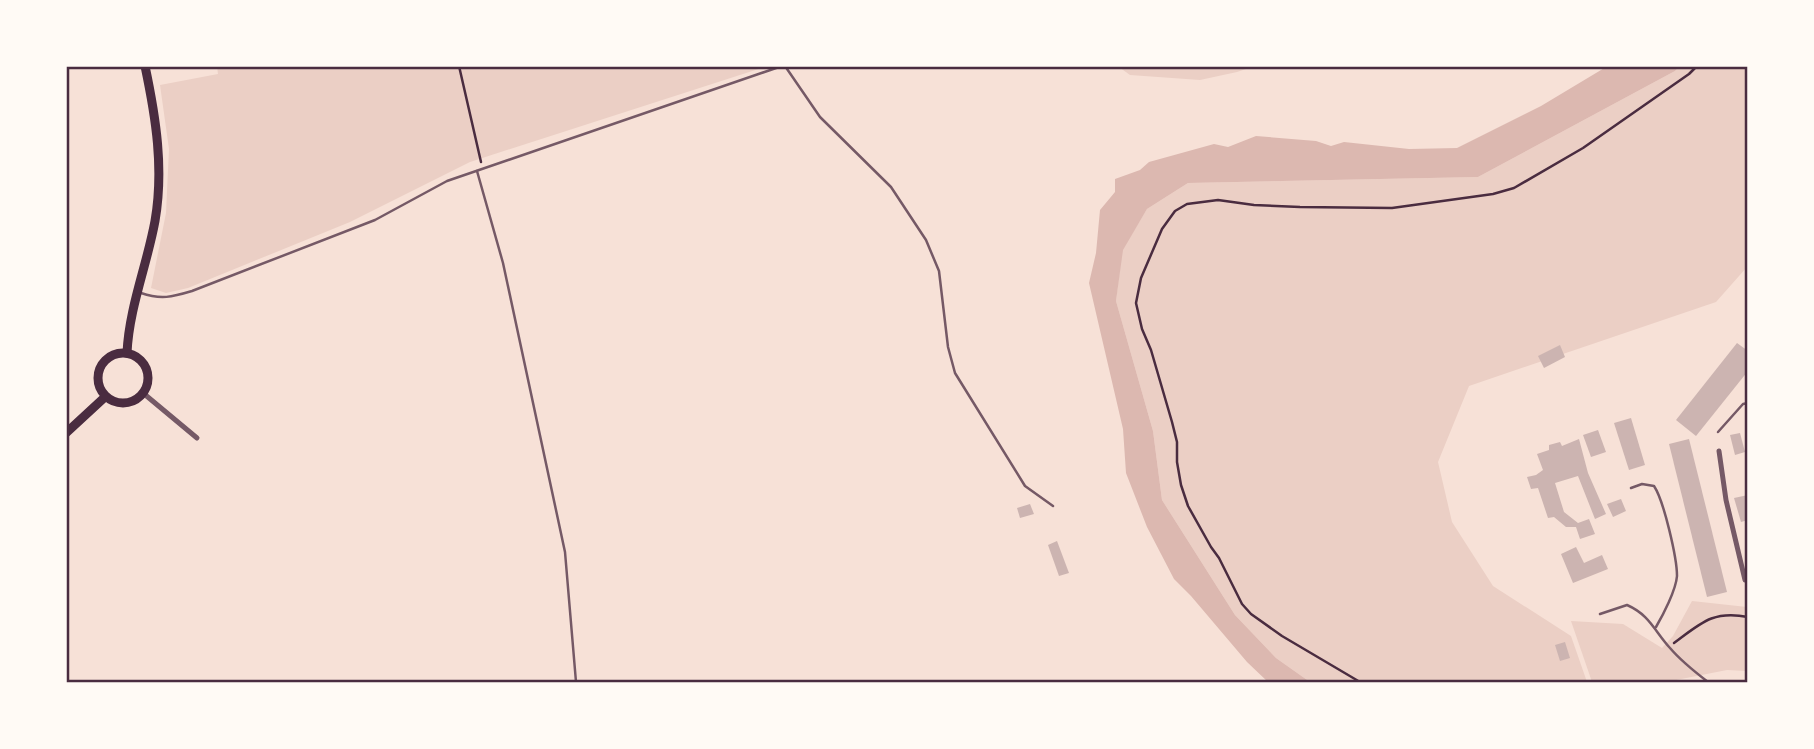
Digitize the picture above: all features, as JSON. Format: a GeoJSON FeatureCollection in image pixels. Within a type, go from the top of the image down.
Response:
{"type":"FeatureCollection","features":[{"type":"Feature","properties":{"kind":"main road"},"geometry":{"type":"LineString","coordinates":[[127,353],[127,341],[155,221],[159,191],[156,120],[145,66]]}},
{"type":"Feature","properties":{"kind":"main road"},"geometry":{"type":"LineString","coordinates":[[127,353],[141,361],[148,377],[147,385],[137,399],[130,403],[121,403],[105,397],[98,383],[100,367],[111,356],[127,353]]}},
{"type":"Feature","properties":{"kind":"main road"},"geometry":{"type":"LineString","coordinates":[[66,433],[105,397]]}},
{"type":"Feature","properties":{"kind":"street"},"geometry":{"type":"LineString","coordinates":[[143,393],[197,438]]}},
{"type":"Feature","properties":{"kind":"street"},"geometry":{"type":"LineString","coordinates":[[1719,452],[1726,500],[1745,580]]}},
{"type":"Feature","properties":{"kind":"street"},"geometry":{"type":"LineString","coordinates":[[1738,543],[1748,541]]}},
{"type":"Feature","properties":{"kind":"lane"},"geometry":{"type":"LineString","coordinates":[[138,292],[156,298],[192,292],[363,225],[447,181],[783,66],[820,117],[891,187],[926,240],[939,271],[948,346],[955,373],[1025,486],[1053,506]]}},
{"type":"Feature","properties":{"kind":"lane"},"geometry":{"type":"LineString","coordinates":[[477,171],[503,262],[565,552],[576,682]]}},
{"type":"Feature","properties":{"kind":"lane"},"geometry":{"type":"LineString","coordinates":[[1718,432],[1743,404],[1748,402]]}},
{"type":"Feature","properties":{"kind":"lane"},"geometry":{"type":"LineString","coordinates":[[1631,488],[1642,484],[1654,486],[1671,537],[1677,577],[1656,627]]}},
{"type":"Feature","properties":{"kind":"lane"},"geometry":{"type":"LineString","coordinates":[[1601,614],[1627,605],[1636,609],[1656,627],[1668,647],[1708,682]]}},
{"type":"Feature","properties":{"kind":"path"},"geometry":{"type":"LineString","coordinates":[[459,66],[483,169]]}},
{"type":"Feature","properties":{"kind":"path"},"geometry":{"type":"LineString","coordinates":[[1360,682],[1282,636],[1241,604],[1219,558],[1188,506],[1181,485],[1177,442],[1172,422],[1136,303],[1141,278],[1161,229],[1175,211],[1187,204],[1218,200],[1254,205],[1392,208],[1493,194],[1514,188],[1583,148],[1689,75],[1698,66]]}},
{"type":"Feature","properties":{"kind":"path"},"geometry":{"type":"LineString","coordinates":[[1668,647],[1718,615],[1733,613],[1748,617]]}},
{"type":"Feature","properties":{"kind":"shaded area"},"geometry":{"type":"Polygon","coordinates":[[[217,66],[765,67],[470,162],[350,222],[188,288],[166,293],[151,288],[166,213],[169,149],[160,85],[218,74],[217,66]]]}},
{"type":"Feature","properties":{"kind":"shaded area"},"geometry":{"type":"Polygon","coordinates":[[[1119,67],[1252,67],[1200,80],[1130,75],[1119,67]]]}},
{"type":"Feature","properties":{"kind":"shaded area"},"geometry":{"type":"Polygon","coordinates":[[[1606,67],[1679,67],[1478,177],[1188,183],[1147,209],[1123,250],[1116,301],[1153,431],[1162,500],[1235,615],[1276,658],[1310,682],[1268,682],[1174,579],[1147,527],[1126,473],[1123,429],[1089,283],[1096,253],[1100,210],[1115,192],[1115,179],[1140,170],[1149,162],[1214,144],[1228,147],[1256,136],[1316,141],[1331,146],[1344,142],[1409,149],[1457,148],[1541,106],[1606,67]]]}},
{"type":"Feature","properties":{"kind":"shaded area"},"geometry":{"type":"Polygon","coordinates":[[[1679,67],[1747,67],[1747,267],[1716,302],[1469,386],[1438,462],[1452,522],[1493,586],[1571,636],[1587,682],[1310,682],[1276,658],[1235,615],[1162,500],[1153,431],[1116,301],[1122,250],[1147,209],[1188,183],[1478,177],[1679,67]]]}},
{"type":"Feature","properties":{"kind":"shaded area"},"geometry":{"type":"Polygon","coordinates":[[[1692,601],[1747,607],[1747,671],[1727,670],[1666,682],[1592,682],[1571,621],[1623,624],[1662,648],[1673,636],[1692,601]]]}},
{"type":"Feature","properties":{"kind":"building"},"geometry":{"type":"Polygon","coordinates":[[[1737,343],[1748,351],[1748,371],[1696,436],[1676,420],[1737,343]]]}},
{"type":"Feature","properties":{"kind":"building"},"geometry":{"type":"Polygon","coordinates":[[[1560,345],[1565,357],[1544,368],[1538,356],[1560,345]]]}},
{"type":"Feature","properties":{"kind":"building"},"geometry":{"type":"Polygon","coordinates":[[[1631,418],[1645,465],[1629,470],[1614,423],[1631,418]]]}},
{"type":"Feature","properties":{"kind":"building"},"geometry":{"type":"Polygon","coordinates":[[[1598,430],[1606,452],[1591,457],[1583,435],[1598,430]]]}},
{"type":"Feature","properties":{"kind":"building"},"geometry":{"type":"Polygon","coordinates":[[[1740,433],[1745,452],[1735,455],[1730,435],[1740,433]]]}},
{"type":"Feature","properties":{"kind":"building"},"geometry":{"type":"Polygon","coordinates":[[[1579,439],[1588,473],[1606,514],[1595,519],[1578,476],[1555,483],[1564,512],[1578,523],[1589,519],[1595,534],[1580,539],[1576,527],[1566,527],[1554,517],[1548,518],[1538,488],[1531,489],[1527,477],[1543,470],[1537,454],[1549,450],[1549,445],[1560,442],[1562,446],[1579,439]]]}},
{"type":"Feature","properties":{"kind":"building"},"geometry":{"type":"Polygon","coordinates":[[[1689,439],[1727,592],[1707,597],[1669,444],[1689,439]]]}},
{"type":"Feature","properties":{"kind":"building"},"geometry":{"type":"Polygon","coordinates":[[[1748,495],[1748,520],[1741,522],[1734,498],[1748,495]]]}},
{"type":"Feature","properties":{"kind":"building"},"geometry":{"type":"Polygon","coordinates":[[[1621,499],[1626,511],[1613,517],[1607,504],[1621,499]]]}},
{"type":"Feature","properties":{"kind":"building"},"geometry":{"type":"Polygon","coordinates":[[[1030,504],[1034,514],[1020,518],[1017,508],[1030,504]]]}},
{"type":"Feature","properties":{"kind":"building"},"geometry":{"type":"Polygon","coordinates":[[[1057,541],[1069,573],[1059,576],[1048,545],[1057,541]]]}},
{"type":"Feature","properties":{"kind":"building"},"geometry":{"type":"Polygon","coordinates":[[[1576,547],[1584,563],[1602,555],[1608,569],[1573,583],[1561,554],[1576,547]]]}},
{"type":"Feature","properties":{"kind":"building"},"geometry":{"type":"Polygon","coordinates":[[[1565,642],[1570,658],[1560,661],[1555,645],[1565,642]]]}}]}
